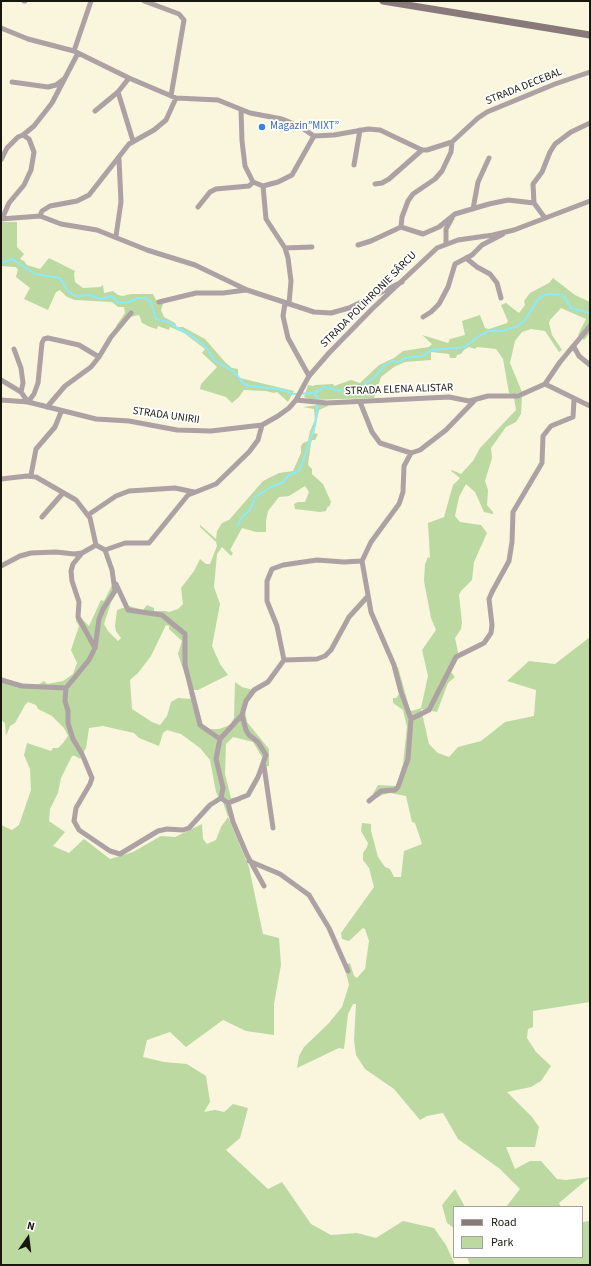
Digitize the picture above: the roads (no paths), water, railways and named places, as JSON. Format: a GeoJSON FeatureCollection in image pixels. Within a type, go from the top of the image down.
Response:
{"type":"FeatureCollection","features":[{"type":"Feature","properties":{"kind":"main road"},"geometry":{"type":"LineString","coordinates":[[382,1],[409,3],[590,35]]}},
{"type":"Feature","properties":{"kind":"street"},"geometry":{"type":"LineString","coordinates":[[1,160],[7,148],[23,135],[45,113],[65,78],[76,52],[91,1]]}},
{"type":"Feature","properties":{"kind":"street"},"geometry":{"type":"LineString","coordinates":[[144,1],[179,14],[184,20],[171,96]]}},
{"type":"Feature","properties":{"kind":"street"},"geometry":{"type":"LineString","coordinates":[[1,28],[40,42],[76,52],[129,78],[176,98],[218,100],[250,113],[282,119],[299,126],[314,136],[334,135],[360,130],[380,130],[422,150]]}},
{"type":"Feature","properties":{"kind":"street","name":"STRADA DECEBAL"},"geometry":{"type":"LineString","coordinates":[[375,184],[382,184],[389,179],[422,150],[436,148],[452,142],[478,118],[487,112],[555,84],[590,72]]}},
{"type":"Feature","properties":{"kind":"street"},"geometry":{"type":"LineString","coordinates":[[12,82],[48,87],[56,85],[65,78]]}},
{"type":"Feature","properties":{"kind":"street"},"geometry":{"type":"LineString","coordinates":[[95,111],[118,92],[129,78]]}},
{"type":"Feature","properties":{"kind":"street"},"geometry":{"type":"LineString","coordinates":[[118,92],[133,141]]}},
{"type":"Feature","properties":{"kind":"street"},"geometry":{"type":"LineString","coordinates":[[40,216],[42,211],[50,206],[77,201],[89,195],[133,141],[146,135],[166,120],[176,98]]}},
{"type":"Feature","properties":{"kind":"street"},"geometry":{"type":"LineString","coordinates":[[241,110],[242,141],[245,166],[253,182],[263,186],[278,182],[292,175],[314,136]]}},
{"type":"Feature","properties":{"kind":"street"},"geometry":{"type":"LineString","coordinates":[[545,218],[534,203],[533,184],[542,172],[552,148],[564,137],[590,123]]}},
{"type":"Feature","properties":{"kind":"street"},"geometry":{"type":"LineString","coordinates":[[354,165],[360,130]]}},
{"type":"Feature","properties":{"kind":"street"},"geometry":{"type":"LineString","coordinates":[[1,219],[9,203],[24,185],[31,170],[34,152],[29,140],[23,135]]}},
{"type":"Feature","properties":{"kind":"street"},"geometry":{"type":"LineString","coordinates":[[401,227],[402,217],[408,201],[414,194],[435,179],[442,171],[451,152],[452,142]]}},
{"type":"Feature","properties":{"kind":"street"},"geometry":{"type":"LineString","coordinates":[[473,208],[478,182],[489,158]]}},
{"type":"Feature","properties":{"kind":"street"},"geometry":{"type":"LineString","coordinates":[[116,236],[121,202],[118,159]]}},
{"type":"Feature","properties":{"kind":"street"},"geometry":{"type":"LineString","coordinates":[[198,207],[210,192],[216,189],[249,186],[253,182]]}},
{"type":"Feature","properties":{"kind":"street"},"geometry":{"type":"LineString","coordinates":[[263,186],[266,219],[285,248],[288,258],[291,281],[287,304],[283,316],[288,338],[309,376]]}},
{"type":"Feature","properties":{"kind":"street"},"geometry":{"type":"LineString","coordinates":[[358,245],[371,241],[401,227],[423,234],[440,227],[455,214],[473,208],[508,200],[534,203]]}},
{"type":"Feature","properties":{"kind":"street","name":"STRADA POLIHRONIE SÂRCU"},"geometry":{"type":"LineString","coordinates":[[423,317],[439,304],[448,287],[454,266],[482,245],[506,232],[590,201]]}},
{"type":"Feature","properties":{"kind":"street"},"geometry":{"type":"LineString","coordinates":[[446,243],[446,229],[455,214]]}},
{"type":"Feature","properties":{"kind":"street"},"geometry":{"type":"LineString","coordinates":[[1,219],[40,216],[61,224],[97,230],[116,236],[147,250],[195,265],[247,290],[314,312],[331,313],[349,308],[402,282]]}},
{"type":"Feature","properties":{"kind":"street","name":"STRADA POLIHRONIE SÂRCU"},"geometry":{"type":"LineString","coordinates":[[309,376],[329,353],[433,251],[446,243],[506,232]]}},
{"type":"Feature","properties":{"kind":"street"},"geometry":{"type":"LineString","coordinates":[[285,248],[312,247]]}},
{"type":"Feature","properties":{"kind":"street"},"geometry":{"type":"LineString","coordinates":[[466,258],[477,267],[490,274],[497,283],[501,298]]}},
{"type":"Feature","properties":{"kind":"street"},"geometry":{"type":"LineString","coordinates":[[159,302],[196,293],[223,293],[247,290]]}},
{"type":"Feature","properties":{"kind":"street"},"geometry":{"type":"LineString","coordinates":[[47,407],[65,386],[91,367],[111,337],[131,313]]}},
{"type":"Feature","properties":{"kind":"street"},"geometry":{"type":"LineString","coordinates":[[590,326],[560,362],[545,384],[574,400],[590,406]]}},
{"type":"Feature","properties":{"kind":"street"},"geometry":{"type":"LineString","coordinates":[[1,380],[21,392],[28,402],[34,394],[38,383],[42,343],[44,339],[48,338],[79,345],[99,357]]}},
{"type":"Feature","properties":{"kind":"street"},"geometry":{"type":"LineString","coordinates":[[574,347],[579,356],[590,366]]}},
{"type":"Feature","properties":{"kind":"street"},"geometry":{"type":"LineString","coordinates":[[14,349],[21,368],[23,383],[21,392]]}},
{"type":"Feature","properties":{"kind":"street","name":"STRADA UNIRII"},"geometry":{"type":"LineString","coordinates":[[1,400],[28,402],[61,412],[96,419],[129,421],[177,430],[199,432],[262,425],[278,416],[296,400],[309,376]]}},
{"type":"Feature","properties":{"kind":"street","name":"STRADA ELENA ALISTAR"},"geometry":{"type":"LineString","coordinates":[[296,400],[321,403],[440,397],[469,401],[496,395],[518,396],[545,384]]}},
{"type":"Feature","properties":{"kind":"street"},"geometry":{"type":"LineString","coordinates":[[360,402],[372,432],[380,443],[411,453],[420,450],[446,430],[475,400]]}},
{"type":"Feature","properties":{"kind":"street"},"geometry":{"type":"LineString","coordinates":[[411,719],[429,710],[456,657],[484,643],[491,633],[492,625],[490,599],[492,592],[509,561],[512,542],[513,512],[542,463],[542,441],[545,432],[555,424],[573,417],[574,400]]}},
{"type":"Feature","properties":{"kind":"street"},"geometry":{"type":"LineString","coordinates":[[31,475],[36,449],[55,426],[61,412]]}},
{"type":"Feature","properties":{"kind":"street"},"geometry":{"type":"LineString","coordinates":[[105,550],[125,543],[149,543],[184,500],[194,492],[216,484],[249,452],[258,440],[262,425]]}},
{"type":"Feature","properties":{"kind":"street"},"geometry":{"type":"LineString","coordinates":[[369,801],[381,791],[395,790],[398,787],[408,759],[411,719],[401,692],[394,665],[371,612],[362,561],[371,542],[399,504],[403,492],[404,466],[411,453]]}},
{"type":"Feature","properties":{"kind":"street"},"geometry":{"type":"LineString","coordinates":[[1,479],[31,475],[76,500],[88,515],[96,545],[105,550],[115,581],[128,610],[162,616],[185,634],[185,665],[200,725],[220,739]]}},
{"type":"Feature","properties":{"kind":"street"},"geometry":{"type":"LineString","coordinates":[[88,515],[116,496],[129,491],[175,488],[194,492]]}},
{"type":"Feature","properties":{"kind":"street"},"geometry":{"type":"LineString","coordinates":[[42,517],[63,493]]}},
{"type":"Feature","properties":{"kind":"street"},"geometry":{"type":"LineString","coordinates":[[94,648],[78,617],[79,602],[72,581],[71,571],[73,564],[82,553],[96,545]]}},
{"type":"Feature","properties":{"kind":"street"},"geometry":{"type":"LineString","coordinates":[[1,566],[20,556],[31,553],[82,553]]}},
{"type":"Feature","properties":{"kind":"street"},"geometry":{"type":"LineString","coordinates":[[115,581],[115,591],[103,609],[99,619],[94,648],[89,660],[66,688],[65,701],[68,711],[68,722],[73,739],[92,774],[90,784],[79,801],[74,816],[75,825],[79,830],[110,851],[120,854],[158,831],[167,829],[183,830],[189,828],[210,805],[221,797],[223,788],[217,771],[216,759],[220,739],[242,715],[246,701],[254,690],[268,682],[284,660],[277,626],[267,601],[267,581],[272,569],[279,566],[309,560],[362,561]]}},
{"type":"Feature","properties":{"kind":"street"},"geometry":{"type":"LineString","coordinates":[[284,660],[317,659],[325,656],[331,650],[349,617],[368,596]]}},
{"type":"Feature","properties":{"kind":"street"},"geometry":{"type":"LineString","coordinates":[[1,680],[22,686],[66,688]]}},
{"type":"Feature","properties":{"kind":"street"},"geometry":{"type":"LineString","coordinates":[[228,803],[248,794],[258,777],[266,755],[264,748],[248,735],[242,715]]}},
{"type":"Feature","properties":{"kind":"street"},"geometry":{"type":"LineString","coordinates":[[264,763],[265,786],[273,828]]}},
{"type":"Feature","properties":{"kind":"street"},"geometry":{"type":"LineString","coordinates":[[221,797],[228,803],[233,822],[249,861],[264,886]]}},
{"type":"Feature","properties":{"kind":"street"},"geometry":{"type":"LineString","coordinates":[[249,861],[280,874],[309,896],[329,928],[348,971]]}},
{"type":"Feature","properties":{"kind":"waterway"},"geometry":{"type":"LineString","coordinates":[[1,263],[12,259],[35,274],[60,278],[68,291],[75,296],[89,295],[101,299],[111,296],[118,302],[126,303],[138,298],[145,298],[151,302],[156,319],[171,323],[192,336],[206,347],[214,360],[234,372],[244,384],[279,389],[293,394],[314,393],[325,387],[348,393],[362,391],[365,383],[374,378],[384,366],[392,361],[399,362],[405,358],[423,356],[431,350],[465,347],[488,331],[502,331],[518,326],[525,320],[539,298],[547,294],[563,295],[571,308],[590,313]]}},
{"type":"Feature","properties":{"kind":"waterway"},"geometry":{"type":"LineString","coordinates":[[238,526],[241,518],[250,510],[255,497],[271,487],[282,483],[289,475],[297,472],[301,467],[315,426],[318,398],[314,393]]}},
{"type":"Feature","properties":{"kind":"place","name":"Magazin”MIXT”"},"geometry":{"type":"Point","coordinates":[262,127]}}]}
